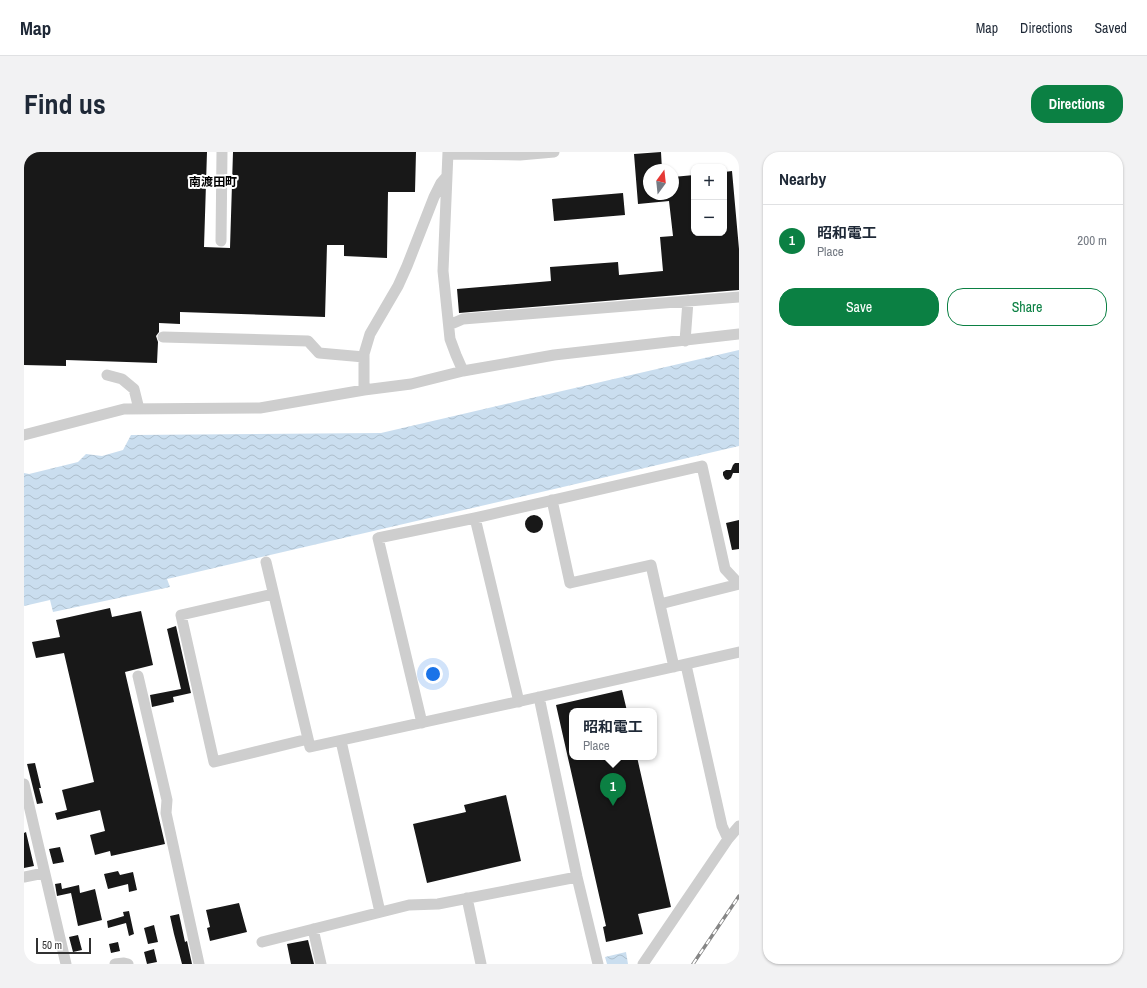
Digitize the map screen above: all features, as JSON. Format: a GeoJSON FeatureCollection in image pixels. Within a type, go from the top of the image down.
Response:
{"type":"FeatureCollection","features":[{"type":"Feature","properties":{"kind":"street"},"geometry":{"type":"LineString","coordinates":[[221,241],[222,152]]}},
{"type":"Feature","properties":{"kind":"street"},"geometry":{"type":"LineString","coordinates":[[463,371],[450,339],[443,271],[448,153],[520,155],[554,152]]}},
{"type":"Feature","properties":{"kind":"street"},"geometry":{"type":"LineString","coordinates":[[364,390],[364,357],[370,334],[398,286],[434,197],[441,183],[447,176]]}},
{"type":"Feature","properties":{"kind":"street"},"geometry":{"type":"LineString","coordinates":[[449,325],[463,319],[739,297]]}},
{"type":"Feature","properties":{"kind":"street"},"geometry":{"type":"LineString","coordinates":[[685,341],[688,301]]}},
{"type":"Feature","properties":{"kind":"street"},"geometry":{"type":"LineString","coordinates":[[24,435],[124,410],[260,408],[364,390],[411,384],[463,371],[554,355],[738,334]]}},
{"type":"Feature","properties":{"kind":"street"},"geometry":{"type":"LineString","coordinates":[[163,337],[308,341],[319,353],[364,357]]}},
{"type":"Feature","properties":{"kind":"street"},"geometry":{"type":"LineString","coordinates":[[107,375],[122,379],[134,389],[139,409]]}},
{"type":"Feature","properties":{"kind":"street"},"geometry":{"type":"LineString","coordinates":[[422,723],[378,538],[475,518],[702,466],[725,570],[739,584]]}},
{"type":"Feature","properties":{"kind":"street"},"geometry":{"type":"LineString","coordinates":[[552,500],[570,583],[651,565],[674,667]]}},
{"type":"Feature","properties":{"kind":"street"},"geometry":{"type":"LineString","coordinates":[[475,518],[519,702]]}},
{"type":"Feature","properties":{"kind":"street"},"geometry":{"type":"LineString","coordinates":[[266,562],[310,747],[519,702],[739,652]]}},
{"type":"Feature","properties":{"kind":"street"},"geometry":{"type":"LineString","coordinates":[[660,604],[739,584]]}},
{"type":"Feature","properties":{"kind":"street"},"geometry":{"type":"LineString","coordinates":[[274,594],[181,615],[214,762],[308,739]]}},
{"type":"Feature","properties":{"kind":"street"},"geometry":{"type":"LineString","coordinates":[[686,665],[722,826],[728,839]]}},
{"type":"Feature","properties":{"kind":"street"},"geometry":{"type":"LineString","coordinates":[[138,676],[167,800],[166,813],[199,964]]}},
{"type":"Feature","properties":{"kind":"street"},"geometry":{"type":"LineString","coordinates":[[539,697],[577,877],[598,964]]}},
{"type":"Feature","properties":{"kind":"street"},"geometry":{"type":"LineString","coordinates":[[341,741],[380,912]]}},
{"type":"Feature","properties":{"kind":"street"},"geometry":{"type":"LineString","coordinates":[[24,784],[66,964]]}},
{"type":"Feature","properties":{"kind":"street"},"geometry":{"type":"LineString","coordinates":[[643,964],[728,839],[739,826]]}},
{"type":"Feature","properties":{"kind":"street"},"geometry":{"type":"LineString","coordinates":[[24,877],[44,873]]}},
{"type":"Feature","properties":{"kind":"street"},"geometry":{"type":"LineString","coordinates":[[262,942],[409,905],[438,904],[577,877]]}},
{"type":"Feature","properties":{"kind":"street"},"geometry":{"type":"LineString","coordinates":[[467,898],[481,964]]}},
{"type":"Feature","properties":{"kind":"street"},"geometry":{"type":"LineString","coordinates":[[313,929],[321,964]]}},
{"type":"Feature","properties":{"kind":"street"},"geometry":{"type":"LineString","coordinates":[[115,964],[128,964]]}},
{"type":"Feature","properties":{"kind":"water"},"geometry":{"type":"Polygon","coordinates":[[[739,350],[739,446],[167,579],[170,587],[53,612],[50,600],[24,606],[24,473],[29,474],[78,462],[86,454],[102,456],[123,450],[131,435],[381,433],[739,350]]]}},
{"type":"Feature","properties":{"kind":"water"},"geometry":{"type":"Polygon","coordinates":[[[626,952],[628,964],[607,964],[605,957],[626,952]]]}},
{"type":"Feature","properties":{"kind":"building"},"geometry":{"type":"Polygon","coordinates":[[[24,152],[207,152],[204,247],[230,248],[233,152],[416,152],[415,192],[388,192],[387,258],[344,256],[344,245],[327,245],[325,317],[180,312],[180,324],[159,323],[159,332],[156,336],[158,342],[157,363],[66,360],[66,366],[24,365],[24,152]]]}},
{"type":"Feature","properties":{"kind":"building"},"geometry":{"type":"Polygon","coordinates":[[[661,152],[662,164],[643,164],[643,200],[679,200],[679,176],[691,175],[691,236],[727,236],[727,172],[732,171],[739,249],[739,290],[459,313],[457,289],[551,281],[550,267],[618,262],[619,275],[663,271],[660,237],[673,236],[669,201],[638,204],[634,154],[661,152]]]}},
{"type":"Feature","properties":{"kind":"building"},"geometry":{"type":"Polygon","coordinates":[[[623,193],[625,215],[554,221],[552,199],[623,193]]]}},
{"type":"Feature","properties":{"kind":"building"},"geometry":{"type":"Polygon","coordinates":[[[735,463],[739,463],[739,473],[733,473],[731,478],[728,480],[725,479],[723,472],[726,470],[731,470],[735,463]]]}},
{"type":"Feature","properties":{"kind":"building"},"geometry":{"type":"Polygon","coordinates":[[[534,515],[540,518],[543,524],[540,530],[534,533],[528,530],[525,524],[528,518],[534,515]]]}},
{"type":"Feature","properties":{"kind":"building"},"geometry":{"type":"Polygon","coordinates":[[[739,520],[739,549],[732,550],[726,523],[739,520]]]}},
{"type":"Feature","properties":{"kind":"building"},"geometry":{"type":"Polygon","coordinates":[[[110,608],[112,617],[141,611],[153,665],[125,672],[165,844],[111,856],[110,851],[95,855],[90,835],[105,831],[100,810],[57,820],[55,813],[67,810],[62,790],[94,782],[64,653],[36,658],[32,642],[60,637],[56,620],[110,608]]]}},
{"type":"Feature","properties":{"kind":"building"},"geometry":{"type":"Polygon","coordinates":[[[176,626],[191,693],[173,697],[174,702],[152,707],[150,695],[181,689],[167,629],[176,626]]]}},
{"type":"Feature","properties":{"kind":"building"},"geometry":{"type":"Polygon","coordinates":[[[622,690],[626,708],[569,708],[569,760],[638,760],[671,907],[638,914],[643,934],[606,942],[603,927],[606,926],[556,705],[622,690]]]}},
{"type":"Feature","properties":{"kind":"building"},"geometry":{"type":"Polygon","coordinates":[[[35,763],[43,803],[37,804],[27,764],[35,763]]]}},
{"type":"Feature","properties":{"kind":"building"},"geometry":{"type":"Polygon","coordinates":[[[506,795],[521,861],[427,883],[413,824],[466,812],[464,805],[506,795]]]}},
{"type":"Feature","properties":{"kind":"building"},"geometry":{"type":"Polygon","coordinates":[[[26,832],[34,866],[24,868],[24,833],[26,832]]]}},
{"type":"Feature","properties":{"kind":"building"},"geometry":{"type":"Polygon","coordinates":[[[60,847],[64,862],[53,864],[49,849],[60,847]]]}},
{"type":"Feature","properties":{"kind":"building"},"geometry":{"type":"Polygon","coordinates":[[[118,871],[120,875],[133,872],[137,890],[129,892],[128,884],[108,889],[104,874],[118,871]]]}},
{"type":"Feature","properties":{"kind":"building"},"geometry":{"type":"Polygon","coordinates":[[[61,883],[62,889],[79,885],[80,893],[95,889],[102,920],[78,926],[71,893],[57,896],[55,884],[61,883]]]}},
{"type":"Feature","properties":{"kind":"building"},"geometry":{"type":"Polygon","coordinates":[[[239,903],[247,932],[210,941],[207,928],[210,927],[206,910],[239,903]]]}},
{"type":"Feature","properties":{"kind":"building"},"geometry":{"type":"Polygon","coordinates":[[[129,911],[134,934],[129,936],[126,923],[108,928],[107,921],[124,916],[123,912],[129,911]]]}},
{"type":"Feature","properties":{"kind":"building"},"geometry":{"type":"Polygon","coordinates":[[[179,914],[185,942],[187,941],[192,964],[182,964],[174,934],[170,916],[179,914]]]}},
{"type":"Feature","properties":{"kind":"building"},"geometry":{"type":"Polygon","coordinates":[[[154,925],[158,942],[148,944],[144,928],[154,925]]]}},
{"type":"Feature","properties":{"kind":"building"},"geometry":{"type":"Polygon","coordinates":[[[78,935],[82,950],[73,952],[69,937],[78,935]]]}},
{"type":"Feature","properties":{"kind":"building"},"geometry":{"type":"Polygon","coordinates":[[[308,940],[314,964],[291,964],[287,944],[308,940]]]}},
{"type":"Feature","properties":{"kind":"building"},"geometry":{"type":"Polygon","coordinates":[[[118,942],[120,951],[111,953],[109,944],[118,942]]]}},
{"type":"Feature","properties":{"kind":"building"},"geometry":{"type":"Polygon","coordinates":[[[154,949],[157,962],[147,964],[144,952],[154,949]]]}},
{"type":"Feature","properties":{"kind":"railway"},"geometry":{"type":"LineString","coordinates":[[693,964],[739,896]]}},
{"type":"Feature","properties":{"kind":"place","name":"昭和電工"},"geometry":{"type":"Point","coordinates":[613,806]}},
{"type":"Feature","properties":{"kind":"district","name":"南渡田町"},"geometry":{"type":"Point","coordinates":[213,182]}}]}
